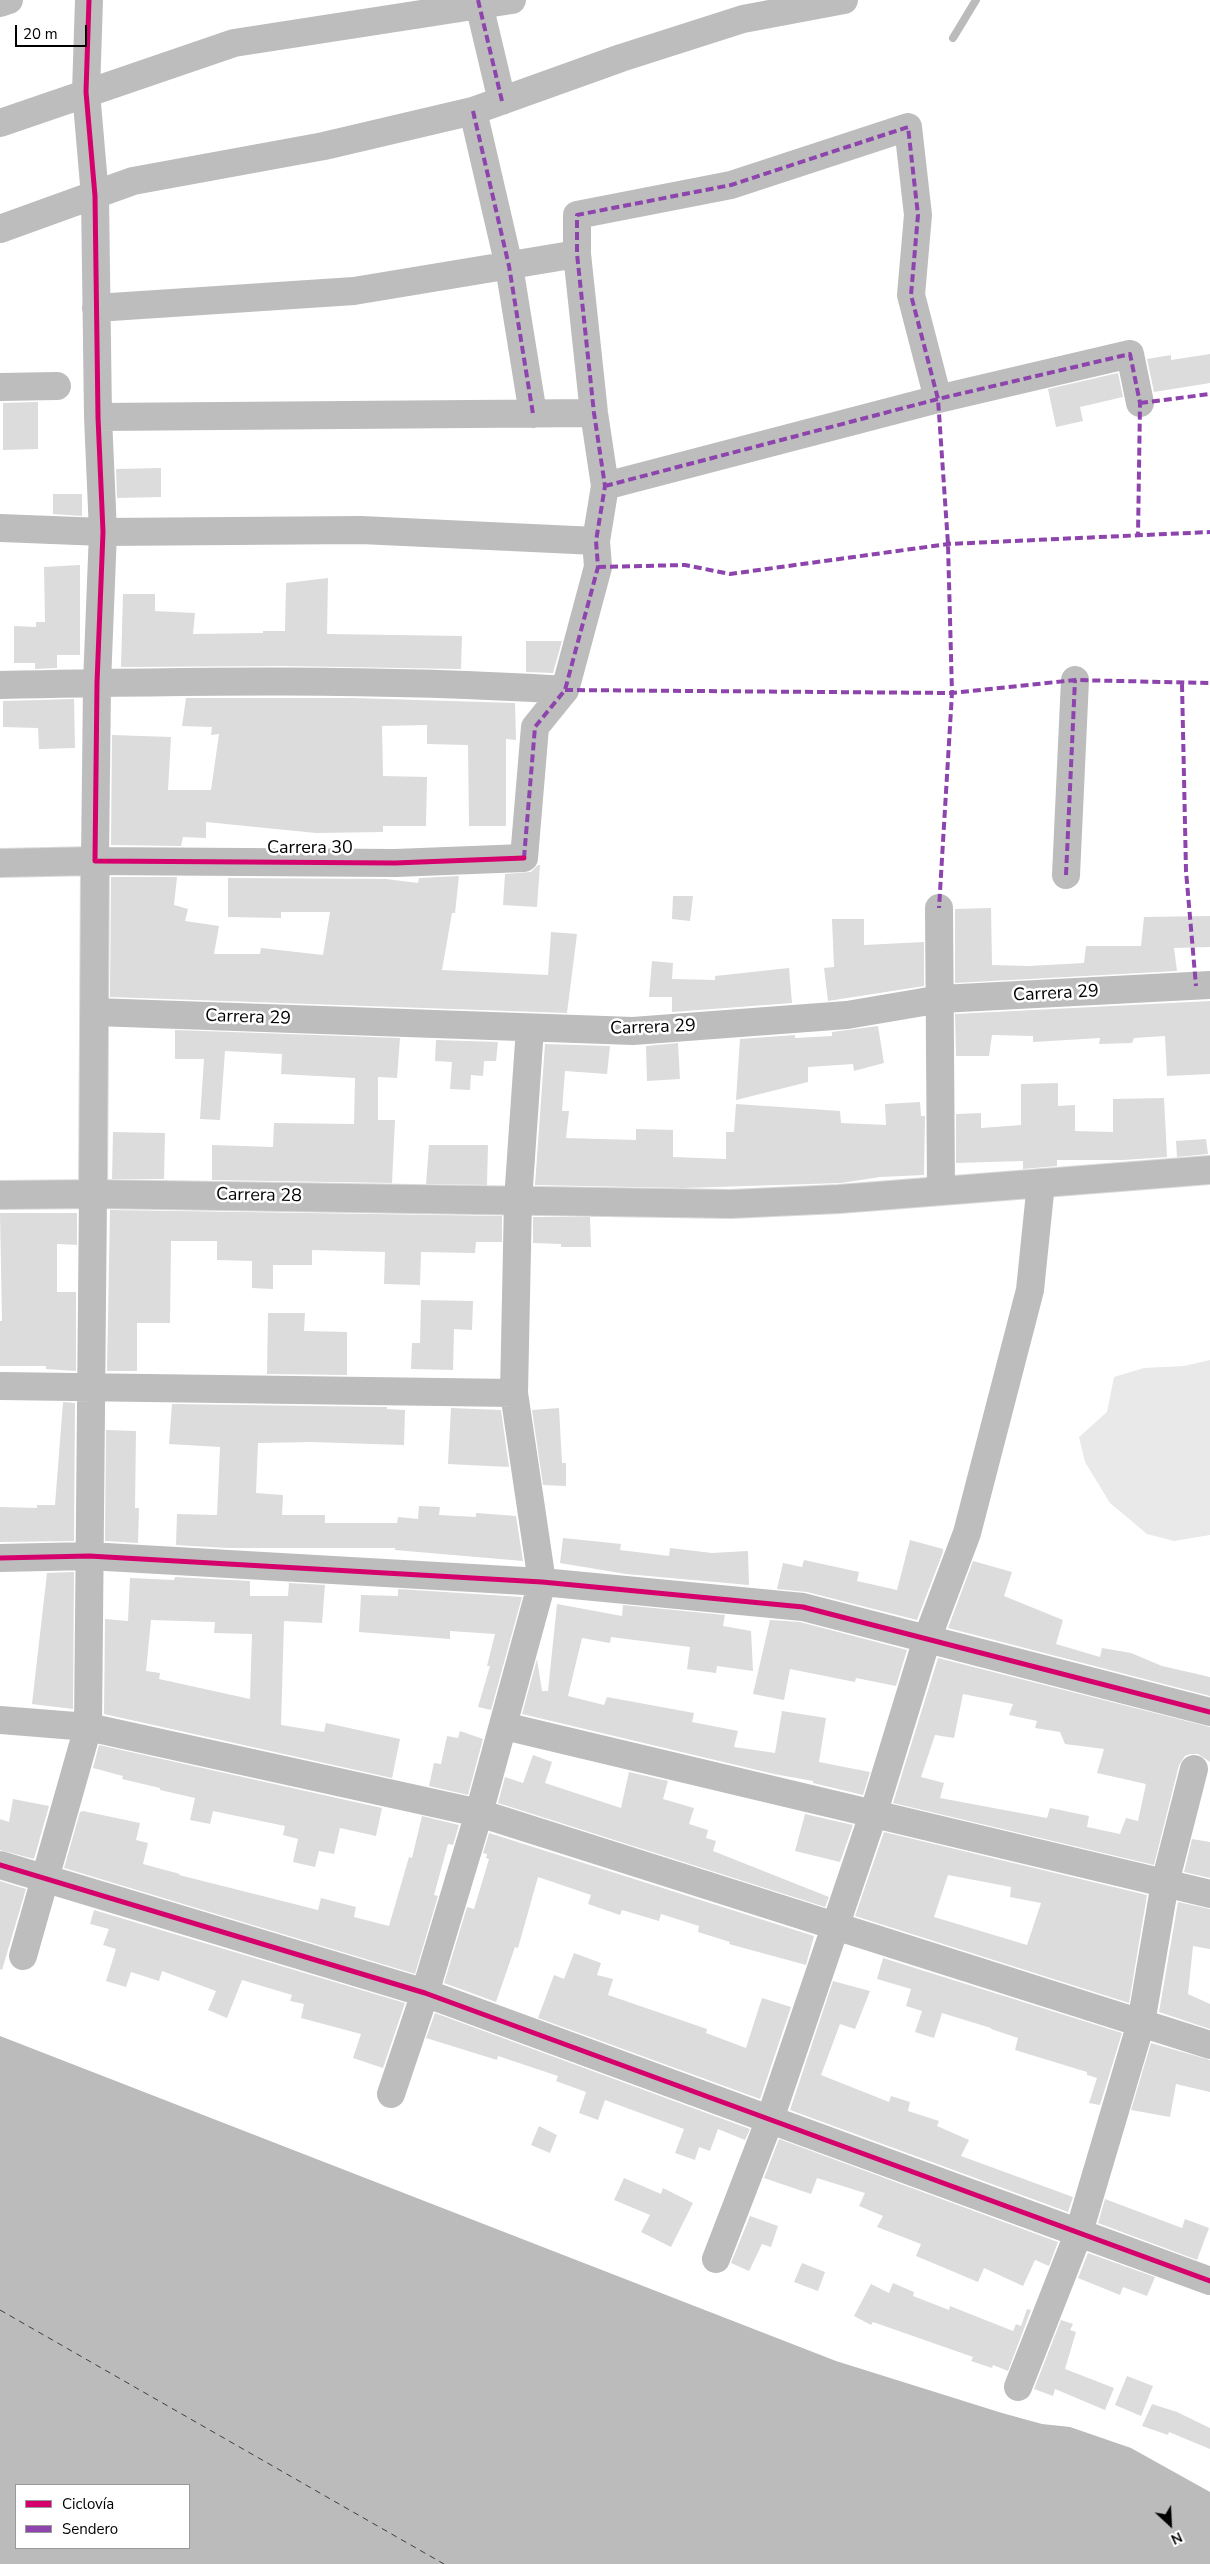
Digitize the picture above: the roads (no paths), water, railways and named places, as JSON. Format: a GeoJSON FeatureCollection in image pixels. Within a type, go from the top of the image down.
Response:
{"type":"FeatureCollection","features":[{"type":"Feature","properties":{"kind":"street"},"geometry":{"type":"LineString","coordinates":[[0,3],[9,0]]}},
{"type":"Feature","properties":{"kind":"street"},"geometry":{"type":"LineString","coordinates":[[23,1956],[88,1727],[95,862],[103,532],[98,417],[95,196],[86,92],[89,0]]}},
{"type":"Feature","properties":{"kind":"street"},"geometry":{"type":"LineString","coordinates":[[0,123],[234,42],[478,3],[512,0]]}},
{"type":"Feature","properties":{"kind":"street"},"geometry":{"type":"LineString","coordinates":[[0,229],[133,181],[324,146],[472,111],[621,58],[743,19],[844,0]]}},
{"type":"Feature","properties":{"kind":"street"},"geometry":{"type":"LineString","coordinates":[[478,3],[502,100]]}},
{"type":"Feature","properties":{"kind":"street"},"geometry":{"type":"LineString","coordinates":[[472,111],[509,266],[533,414]]}},
{"type":"Feature","properties":{"kind":"street"},"geometry":{"type":"LineString","coordinates":[[0,686],[98,683],[473,684],[565,690],[598,567],[596,541],[605,486],[594,413],[577,254],[577,215],[731,184],[908,127],[918,214],[911,295],[938,399]]}},
{"type":"Feature","properties":{"kind":"street"},"geometry":{"type":"LineString","coordinates":[[96,308],[354,291],[577,254]]}},
{"type":"Feature","properties":{"kind":"street"},"geometry":{"type":"LineString","coordinates":[[605,486],[938,399],[1130,354],[1140,404]]}},
{"type":"Feature","properties":{"kind":"street"},"geometry":{"type":"LineString","coordinates":[[0,387],[57,386]]}},
{"type":"Feature","properties":{"kind":"street"},"geometry":{"type":"LineString","coordinates":[[98,417],[594,413]]}},
{"type":"Feature","properties":{"kind":"street"},"geometry":{"type":"LineString","coordinates":[[0,528],[103,532],[360,530],[596,541]]}},
{"type":"Feature","properties":{"kind":"street"},"geometry":{"type":"LineString","coordinates":[[1066,875],[1075,680]]}},
{"type":"Feature","properties":{"kind":"street","name":"Carrera 30"},"geometry":{"type":"LineString","coordinates":[[0,863],[395,863],[524,858],[534,726],[565,690]]}},
{"type":"Feature","properties":{"kind":"street"},"geometry":{"type":"LineString","coordinates":[[939,908],[941,1190]]}},
{"type":"Feature","properties":{"kind":"street","name":"Carrera 29"},"geometry":{"type":"LineString","coordinates":[[94,1012],[633,1031],[735,1025],[847,1014],[941,1000],[1210,985]]}},
{"type":"Feature","properties":{"kind":"street"},"geometry":{"type":"LineString","coordinates":[[391,2094],[425,1993],[479,1813],[542,1582],[514,1393],[518,1200],[530,1028]]}},
{"type":"Feature","properties":{"kind":"street","name":"Carrera 28"},"geometry":{"type":"LineString","coordinates":[[0,1195],[93,1194],[731,1204],[839,1199],[1210,1170]]}},
{"type":"Feature","properties":{"kind":"street"},"geometry":{"type":"LineString","coordinates":[[716,2260],[770,2119],[873,1815],[927,1639],[967,1533],[1030,1290],[1041,1182]]}},
{"type":"Feature","properties":{"kind":"street"},"geometry":{"type":"LineString","coordinates":[[0,1386],[514,1393]]}},
{"type":"Feature","properties":{"kind":"street"},"geometry":{"type":"LineString","coordinates":[[0,1558],[89,1556],[542,1582],[803,1607],[1210,1712]]}},
{"type":"Feature","properties":{"kind":"street"},"geometry":{"type":"LineString","coordinates":[[0,1720],[88,1727],[479,1813],[1210,2045]]}},
{"type":"Feature","properties":{"kind":"street"},"geometry":{"type":"LineString","coordinates":[[504,1726],[1210,1894]]}},
{"type":"Feature","properties":{"kind":"street"},"geometry":{"type":"LineString","coordinates":[[1018,2387],[1078,2232],[1141,2023],[1165,1883],[1194,1769]]}},
{"type":"Feature","properties":{"kind":"street"},"geometry":{"type":"LineString","coordinates":[[0,1865],[425,1993],[1210,2281]]}},
{"type":"Feature","properties":{"kind":"waterway"},"geometry":{"type":"LineString","coordinates":[[953,38],[976,0]]}}]}
